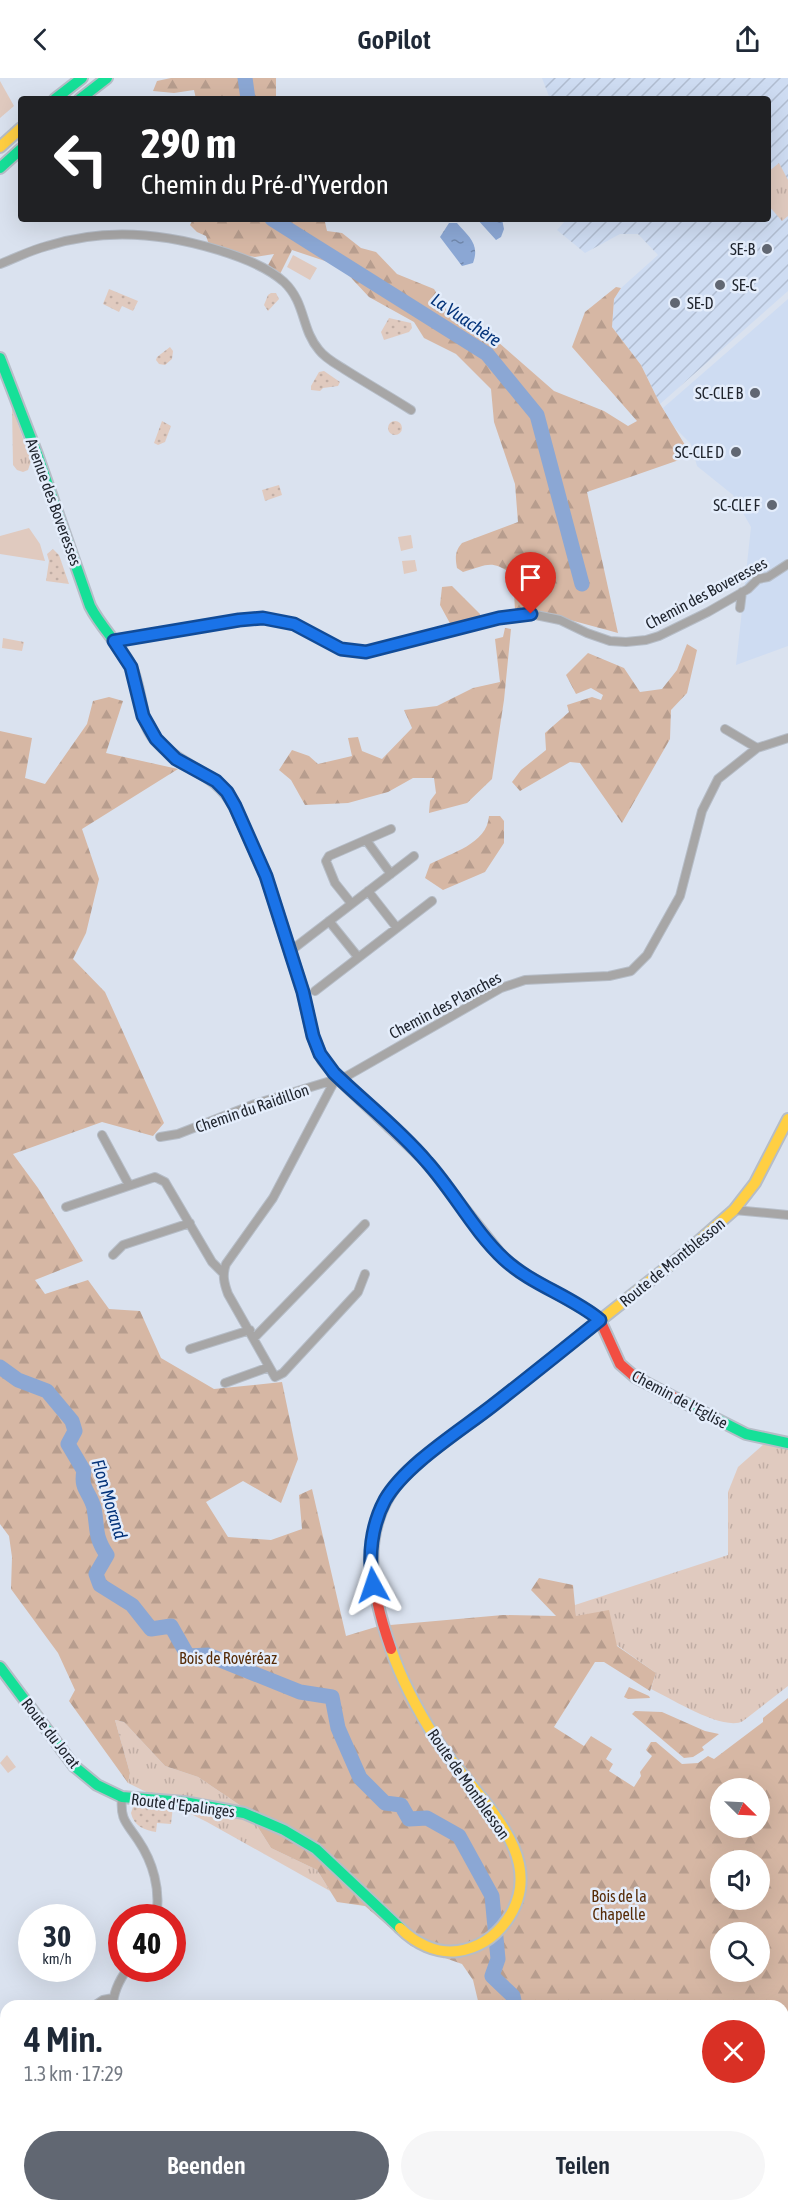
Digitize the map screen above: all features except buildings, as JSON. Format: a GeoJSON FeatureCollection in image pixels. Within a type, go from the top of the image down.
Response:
{"type":"FeatureCollection","features":[{"type":"Feature","properties":{"kind":"main road"},"geometry":{"type":"LineString","coordinates":[[60,96],[82,78]]}},
{"type":"Feature","properties":{"kind":"main road"},"geometry":{"type":"LineString","coordinates":[[84,96],[107,78]]}},
{"type":"Feature","properties":{"kind":"main road"},"geometry":{"type":"LineString","coordinates":[[0,147],[18,131]]}},
{"type":"Feature","properties":{"kind":"main road"},"geometry":{"type":"LineString","coordinates":[[0,168],[18,152]]}},
{"type":"Feature","properties":{"kind":"main road","name":"Avenue des Boveresses"},"geometry":{"type":"LineString","coordinates":[[0,358],[90,606],[96,618],[114,641]]}},
{"type":"Feature","properties":{"kind":"main road"},"geometry":{"type":"LineString","coordinates":[[114,641],[131,667],[143,716],[156,739],[176,759],[216,781],[231,799],[263,868],[303,992],[316,1046],[337,1079],[425,1160],[503,1258],[525,1275],[600,1320]]}},
{"type":"Feature","properties":{"kind":"main road","name":"Route de Montblesson"},"geometry":{"type":"LineString","coordinates":[[244,1813],[284,1830],[316,1850],[406,1934],[421,1944],[441,1951],[465,1950],[477,1947],[505,1926],[517,1901],[522,1878],[516,1853],[508,1835],[450,1761],[421,1714],[400,1673],[392,1653],[372,1581],[373,1533],[385,1500],[408,1472],[701,1240],[734,1210],[755,1183],[788,1119]]}},
{"type":"Feature","properties":{"kind":"main road","name":"Chemin de l'Eglise"},"geometry":{"type":"LineString","coordinates":[[600,1320],[620,1364],[634,1377],[746,1434],[788,1443]]}},
{"type":"Feature","properties":{"kind":"main road","name":"Route du Jorat"},"geometry":{"type":"LineString","coordinates":[[0,1667],[74,1766],[97,1785],[122,1797]]}},
{"type":"Feature","properties":{"kind":"main road","name":"Route d'Epalinges"},"geometry":{"type":"LineString","coordinates":[[122,1797],[184,1802],[244,1813]]}},
{"type":"Feature","properties":{"kind":"street"},"geometry":{"type":"LineString","coordinates":[[0,264],[46,246],[83,238],[120,235],[157,236],[244,258],[281,279],[292,290],[319,351],[411,410]]}},
{"type":"Feature","properties":{"kind":"street","name":"Chemin des Boveresses"},"geometry":{"type":"LineString","coordinates":[[114,641],[263,618],[294,624],[341,649],[366,652],[499,618],[531,614],[560,620],[603,639],[633,642],[659,636],[742,592],[758,579],[768,577],[788,564]]}},
{"type":"Feature","properties":{"kind":"street"},"geometry":{"type":"LineString","coordinates":[[740,608],[742,592]]}},
{"type":"Feature","properties":{"kind":"street"},"geometry":{"type":"LineString","coordinates":[[725,729],[756,748]]}},
{"type":"Feature","properties":{"kind":"street","name":"Chemin des Planches"},"geometry":{"type":"LineString","coordinates":[[337,1079],[501,988],[525,980],[609,976],[631,971],[647,955],[680,896],[702,811],[718,779],[756,748],[788,738]]}},
{"type":"Feature","properties":{"kind":"street"},"geometry":{"type":"LineString","coordinates":[[351,903],[335,883],[326,861],[329,856],[391,829]]}},
{"type":"Feature","properties":{"kind":"street"},"geometry":{"type":"LineString","coordinates":[[366,840],[391,873]]}},
{"type":"Feature","properties":{"kind":"street"},"geometry":{"type":"LineString","coordinates":[[289,952],[414,856]]}},
{"type":"Feature","properties":{"kind":"street"},"geometry":{"type":"LineString","coordinates":[[368,891],[397,928]]}},
{"type":"Feature","properties":{"kind":"street"},"geometry":{"type":"LineString","coordinates":[[315,991],[432,901]]}},
{"type":"Feature","properties":{"kind":"street"},"geometry":{"type":"LineString","coordinates":[[329,921],[358,957]]}},
{"type":"Feature","properties":{"kind":"street"},"geometry":{"type":"LineString","coordinates":[[223,1273],[226,1264],[273,1198],[337,1079]]}},
{"type":"Feature","properties":{"kind":"street","name":"Chemin du Raidillon"},"geometry":{"type":"LineString","coordinates":[[160,1137],[178,1134],[237,1110],[337,1079]]}},
{"type":"Feature","properties":{"kind":"street"},"geometry":{"type":"LineString","coordinates":[[102,1135],[129,1185]]}},
{"type":"Feature","properties":{"kind":"street"},"geometry":{"type":"LineString","coordinates":[[66,1207],[155,1177],[161,1178],[212,1262],[223,1273],[228,1294],[275,1377],[283,1373],[358,1292],[365,1274]]}},
{"type":"Feature","properties":{"kind":"street"},"geometry":{"type":"LineString","coordinates":[[734,1210],[788,1215]]}},
{"type":"Feature","properties":{"kind":"street"},"geometry":{"type":"LineString","coordinates":[[113,1255],[123,1245],[190,1223]]}},
{"type":"Feature","properties":{"kind":"street"},"geometry":{"type":"LineString","coordinates":[[190,1349],[252,1334],[365,1224]]}},
{"type":"Feature","properties":{"kind":"street"},"geometry":{"type":"LineString","coordinates":[[225,1383],[269,1367]]}},
{"type":"Feature","properties":{"kind":"street"},"geometry":{"type":"LineString","coordinates":[[122,1797],[120,1814],[139,1840],[154,1874],[158,1904]]}},
{"type":"Feature","properties":{"kind":"street"},"geometry":{"type":"LineString","coordinates":[[114,2000],[120,1982]]}},
{"type":"Feature","properties":{"kind":"shaded area"},"geometry":{"type":"Polygon","coordinates":[[[542,78],[788,78],[788,291],[660,404],[641,365],[612,327],[614,299],[621,288],[658,255],[638,234],[620,234],[585,253],[557,230],[564,222],[771,222],[771,96],[549,96],[542,78]]]}},
{"type":"Feature","properties":{"kind":"shaded area"},"geometry":{"type":"Polygon","coordinates":[[[788,299],[788,646],[736,665],[751,527],[733,495],[697,466],[691,444],[673,426],[663,408],[788,299]]]}},
{"type":"Feature","properties":{"kind":"green space"},"geometry":{"type":"Polygon","coordinates":[[[171,78],[276,78],[276,96],[195,96],[194,90],[174,93],[153,91],[157,81],[171,78]]]}},
{"type":"Feature","properties":{"kind":"green space"},"geometry":{"type":"Polygon","coordinates":[[[0,81],[14,106],[0,118],[0,81]]]}},
{"type":"Feature","properties":{"kind":"green space"},"geometry":{"type":"Polygon","coordinates":[[[779,163],[788,180],[788,216],[782,221],[771,208],[771,170],[779,163]]]}},
{"type":"Feature","properties":{"kind":"green space"},"geometry":{"type":"Polygon","coordinates":[[[192,222],[325,222],[327,231],[342,233],[361,248],[376,252],[397,274],[434,289],[446,309],[466,314],[554,391],[604,411],[628,426],[637,421],[572,347],[585,312],[616,287],[621,288],[614,299],[612,327],[641,365],[660,404],[685,445],[679,460],[587,492],[618,633],[537,611],[515,610],[513,575],[494,565],[463,572],[457,568],[456,554],[462,543],[518,522],[515,484],[494,422],[491,389],[456,354],[424,338],[414,322],[369,297],[340,266],[292,250],[280,274],[268,265],[274,254],[255,257],[211,250],[206,236],[197,232],[190,225],[192,222]]]}},
{"type":"Feature","properties":{"kind":"green space"},"geometry":{"type":"Polygon","coordinates":[[[293,255],[317,268],[310,280],[287,267],[293,255]]]}},
{"type":"Feature","properties":{"kind":"green space"},"geometry":{"type":"Polygon","coordinates":[[[109,289],[138,301],[133,311],[122,306],[119,312],[103,304],[109,289]]]}},
{"type":"Feature","properties":{"kind":"green space"},"geometry":{"type":"Polygon","coordinates":[[[271,293],[276,293],[279,299],[268,311],[264,305],[271,293]]]}},
{"type":"Feature","properties":{"kind":"green space"},"geometry":{"type":"Polygon","coordinates":[[[389,318],[411,323],[412,328],[409,332],[384,340],[381,332],[389,318]]]}},
{"type":"Feature","properties":{"kind":"green space"},"geometry":{"type":"Polygon","coordinates":[[[170,347],[173,351],[172,359],[165,365],[159,364],[157,357],[170,347]]]}},
{"type":"Feature","properties":{"kind":"green space"},"geometry":{"type":"Polygon","coordinates":[[[324,371],[340,382],[338,386],[323,388],[320,391],[311,390],[319,372],[324,371]]]}},
{"type":"Feature","properties":{"kind":"green space"},"geometry":{"type":"Polygon","coordinates":[[[12,407],[31,461],[28,470],[23,472],[17,470],[13,465],[12,407]]]}},
{"type":"Feature","properties":{"kind":"green space"},"geometry":{"type":"Polygon","coordinates":[[[162,421],[171,426],[165,442],[158,445],[154,443],[162,421]]]}},
{"type":"Feature","properties":{"kind":"green space"},"geometry":{"type":"Polygon","coordinates":[[[395,421],[400,423],[402,428],[400,433],[395,435],[390,433],[388,428],[390,423],[395,421]]]}},
{"type":"Feature","properties":{"kind":"green space"},"geometry":{"type":"Polygon","coordinates":[[[279,485],[282,495],[265,501],[262,490],[279,485]]]}},
{"type":"Feature","properties":{"kind":"green space"},"geometry":{"type":"Polygon","coordinates":[[[29,528],[40,544],[45,561],[0,554],[0,536],[29,528]]]}},
{"type":"Feature","properties":{"kind":"green space"},"geometry":{"type":"Polygon","coordinates":[[[411,535],[413,548],[401,551],[398,537],[411,535]]]}},
{"type":"Feature","properties":{"kind":"green space"},"geometry":{"type":"Polygon","coordinates":[[[53,549],[59,555],[69,584],[46,581],[49,561],[47,554],[53,549]]]}},
{"type":"Feature","properties":{"kind":"green space"},"geometry":{"type":"Polygon","coordinates":[[[415,560],[417,571],[404,574],[402,561],[415,560]]]}},
{"type":"Feature","properties":{"kind":"green space"},"geometry":{"type":"Polygon","coordinates":[[[452,586],[480,614],[480,620],[452,627],[440,605],[442,587],[452,586]]]}},
{"type":"Feature","properties":{"kind":"green space"},"geometry":{"type":"Polygon","coordinates":[[[505,628],[511,629],[504,700],[492,779],[467,803],[429,813],[430,801],[436,793],[434,778],[413,778],[388,792],[348,803],[305,805],[291,780],[279,770],[292,750],[309,756],[318,764],[352,756],[348,738],[358,737],[362,751],[382,759],[412,728],[404,710],[437,706],[473,688],[500,682],[495,639],[503,637],[505,628]]]}},
{"type":"Feature","properties":{"kind":"green space"},"geometry":{"type":"Polygon","coordinates":[[[3,638],[24,642],[22,651],[2,648],[3,638]]]}},
{"type":"Feature","properties":{"kind":"green space"},"geometry":{"type":"Polygon","coordinates":[[[687,644],[697,650],[687,693],[671,710],[670,739],[622,823],[580,763],[570,762],[520,791],[512,782],[521,770],[546,750],[545,733],[569,712],[567,705],[592,697],[601,700],[603,695],[591,688],[576,694],[566,675],[588,653],[624,668],[640,692],[662,689],[677,670],[687,644]]]}},
{"type":"Feature","properties":{"kind":"green space","name":"Bois de Rovéréaz"},"geometry":{"type":"Polygon","coordinates":[[[109,697],[123,701],[106,753],[178,769],[82,829],[99,879],[86,933],[73,959],[105,992],[164,1123],[153,1136],[102,1122],[13,1154],[38,1188],[83,1261],[35,1280],[45,1294],[88,1280],[109,1309],[140,1311],[161,1358],[214,1389],[282,1382],[298,1459],[281,1503],[243,1481],[206,1502],[228,1537],[271,1540],[302,1529],[299,1495],[312,1489],[346,1636],[379,1626],[503,1615],[556,1616],[531,1590],[539,1578],[573,1585],[576,1616],[609,1610],[617,1646],[656,1673],[650,1691],[604,1662],[595,1662],[554,1727],[584,1746],[591,1736],[612,1749],[606,1759],[613,1764],[609,1771],[634,1787],[641,1776],[640,1772],[652,1756],[646,1750],[651,1742],[656,1742],[682,1764],[698,1763],[708,1756],[714,1759],[763,1722],[763,1718],[788,1698],[788,2000],[478,2000],[473,1980],[462,1964],[411,1946],[365,1906],[337,1902],[317,1870],[271,1848],[247,1810],[198,1777],[165,1766],[124,1722],[115,1720],[130,1773],[128,1783],[69,1701],[75,1690],[58,1653],[11,1589],[12,1557],[9,1536],[0,1524],[0,731],[32,738],[25,778],[45,784],[87,724],[93,701],[109,697]]]}},
{"type":"Feature","properties":{"kind":"green space"},"geometry":{"type":"Polygon","coordinates":[[[489,816],[500,816],[504,821],[504,843],[485,872],[443,890],[425,878],[430,864],[475,841],[487,826],[489,816]]]}},
{"type":"Feature","properties":{"kind":"green space"},"geometry":{"type":"Polygon","coordinates":[[[772,1437],[788,1443],[788,1686],[743,1721],[723,1722],[651,1689],[656,1673],[576,1616],[575,1605],[728,1555],[728,1492],[738,1467],[772,1437]]]}},
{"type":"Feature","properties":{"kind":"green space"},"geometry":{"type":"Polygon","coordinates":[[[629,1687],[650,1698],[628,1699],[624,1697],[629,1687]]]}},
{"type":"Feature","properties":{"kind":"green space"},"geometry":{"type":"Polygon","coordinates":[[[635,1711],[662,1712],[705,1731],[719,1734],[702,1747],[704,1750],[693,1757],[684,1758],[632,1714],[635,1711]]]}},
{"type":"Feature","properties":{"kind":"green space"},"geometry":{"type":"Polygon","coordinates":[[[115,1720],[124,1722],[165,1766],[198,1777],[247,1810],[271,1848],[317,1870],[330,1891],[207,1822],[128,1783],[130,1773],[115,1720]]]}},
{"type":"Feature","properties":{"kind":"green space"},"geometry":{"type":"Polygon","coordinates":[[[7,1755],[16,1767],[8,1773],[0,1763],[7,1755]]]}},
{"type":"Feature","properties":{"kind":"green space"},"geometry":{"type":"Polygon","coordinates":[[[139,1804],[173,1806],[171,1824],[157,1823],[156,1832],[140,1827],[134,1821],[131,1813],[133,1807],[139,1804]]]}},
{"type":"Feature","properties":{"kind":"water"},"geometry":{"type":"Polygon","coordinates":[[[480,222],[503,222],[504,229],[501,237],[496,240],[480,222]]]}},
{"type":"Feature","properties":{"kind":"water"},"geometry":{"type":"Polygon","coordinates":[[[449,223],[457,223],[472,241],[475,251],[473,263],[462,266],[440,237],[449,223]]]}},
{"type":"Feature","properties":{"kind":"waterway","name":"La Vuachère"},"geometry":{"type":"LineString","coordinates":[[245,78],[248,96]]}},
{"type":"Feature","properties":{"kind":"waterway","name":"La Vuachère"},"geometry":{"type":"LineString","coordinates":[[277,222],[487,354],[537,415],[582,584]]}},
{"type":"Feature","properties":{"kind":"waterway","name":"Flon Morand"},"geometry":{"type":"LineString","coordinates":[[0,1367],[18,1380],[47,1391],[72,1421],[75,1431],[68,1444],[84,1471],[84,1486],[94,1508],[98,1537],[107,1555],[96,1574],[100,1585],[132,1605],[151,1629],[171,1626],[188,1656],[208,1655],[300,1692],[332,1697],[338,1728],[360,1778],[385,1803],[401,1805],[409,1819],[427,1818],[459,1836],[492,1896],[498,1959],[492,1976],[513,1996],[514,2000]]}},
{"type":"Feature","properties":{"kind":"traffic: fast"},"geometry":{"type":"LineString","coordinates":[[59,96],[82,78]]}},
{"type":"Feature","properties":{"kind":"traffic: fast"},"geometry":{"type":"LineString","coordinates":[[84,96],[107,78]]}},
{"type":"Feature","properties":{"kind":"traffic: fast"},"geometry":{"type":"LineString","coordinates":[[0,168],[18,152]]}},
{"type":"Feature","properties":{"kind":"traffic: fast"},"geometry":{"type":"LineString","coordinates":[[0,358],[37,454],[90,606],[131,667],[150,732],[176,757],[219,786],[235,807]]}},
{"type":"Feature","properties":{"kind":"traffic: fast"},"geometry":{"type":"LineString","coordinates":[[679,1400],[746,1434],[788,1443]]}},
{"type":"Feature","properties":{"kind":"traffic: fast"},"geometry":{"type":"LineString","coordinates":[[0,1667],[74,1766],[97,1785],[122,1797],[184,1802],[244,1813],[284,1830],[316,1849],[400,1928]]}},
{"type":"Feature","properties":{"kind":"traffic: slow"},"geometry":{"type":"LineString","coordinates":[[0,147],[18,131]]}},
{"type":"Feature","properties":{"kind":"traffic: slow"},"geometry":{"type":"LineString","coordinates":[[235,807],[266,876],[303,992],[313,1037],[323,1060],[339,1079],[390,1127]]}},
{"type":"Feature","properties":{"kind":"traffic: slow"},"geometry":{"type":"LineString","coordinates":[[483,1413],[685,1253],[734,1210],[755,1183],[788,1119]]}},
{"type":"Feature","properties":{"kind":"traffic: slow"},"geometry":{"type":"LineString","coordinates":[[391,1649],[411,1696],[436,1739],[501,1824],[514,1847],[520,1871],[519,1895],[507,1920],[479,1944],[465,1950],[442,1951],[419,1943],[400,1928]]}},
{"type":"Feature","properties":{"kind":"traffic: jam"},"geometry":{"type":"LineString","coordinates":[[390,1127],[425,1160],[503,1258],[525,1275],[600,1320],[620,1364],[635,1377],[679,1400]]}},
{"type":"Feature","properties":{"kind":"traffic: jam"},"geometry":{"type":"LineString","coordinates":[[391,1649],[378,1604],[372,1557],[374,1535],[380,1513],[391,1492],[407,1473],[483,1413]]}},
{"type":"Feature","properties":{"kind":"place","name":"SE-B"},"geometry":{"type":"Point","coordinates":[767,249]}},
{"type":"Feature","properties":{"kind":"place","name":"SE-C"},"geometry":{"type":"Point","coordinates":[720,285]}},
{"type":"Feature","properties":{"kind":"place","name":"SE-D"},"geometry":{"type":"Point","coordinates":[675,303]}},
{"type":"Feature","properties":{"kind":"place","name":"SC-CLE B"},"geometry":{"type":"Point","coordinates":[755,393]}},
{"type":"Feature","properties":{"kind":"place","name":"SC-CLE D"},"geometry":{"type":"Point","coordinates":[736,452]}},
{"type":"Feature","properties":{"kind":"place","name":"SC-CLE F"},"geometry":{"type":"Point","coordinates":[772,505]}},
{"type":"Feature","properties":{"kind":"route"},"geometry":{"type":"LineString","coordinates":[[373,1585],[371,1573],[373,1533],[385,1500],[395,1486],[442,1444],[600,1320],[525,1275],[503,1258],[425,1160],[334,1073],[324,1060],[313,1036],[303,992],[266,876],[235,806],[227,792],[216,781],[176,759],[156,739],[143,716],[131,667],[114,641],[248,618],[263,618],[278,619],[294,624],[341,649],[366,652],[499,618],[531,614]]}},
{"type":"Feature","properties":{"kind":"park label","name":"Bois de la Chapelle"},"geometry":{"type":"Point","coordinates":[619,1905]}}]}
